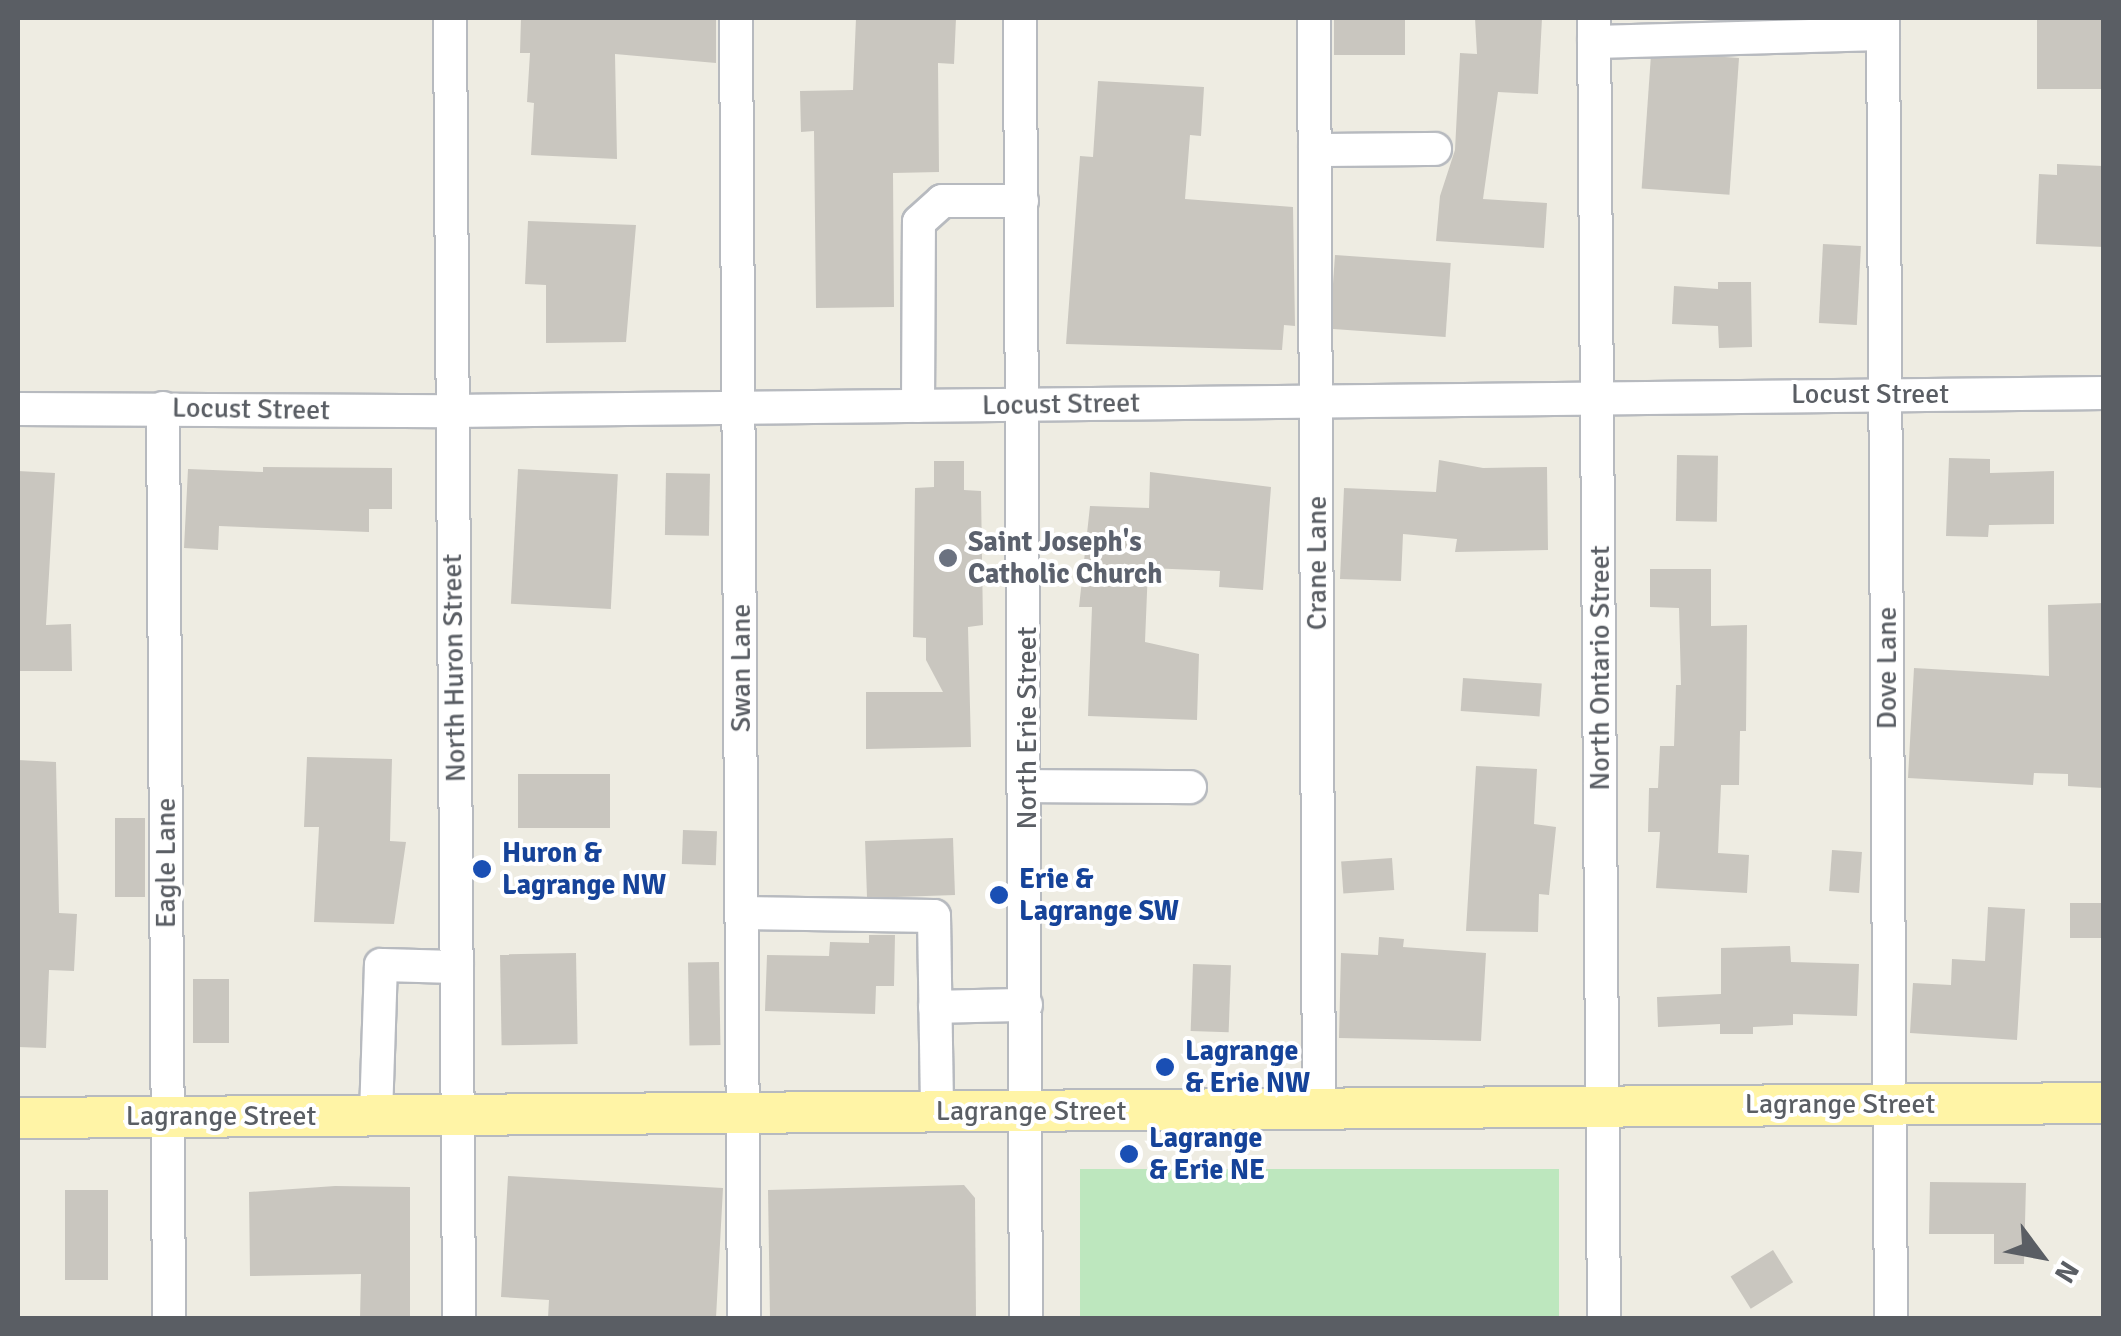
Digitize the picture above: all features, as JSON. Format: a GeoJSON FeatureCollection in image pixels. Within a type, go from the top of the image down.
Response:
{"type":"FeatureCollection","features":[{"type":"Feature","properties":{"kind":"main road","name":"Lagrange Street"},"geometry":{"type":"LineString","coordinates":[[18,1118],[2104,1103]]}},
{"type":"Feature","properties":{"kind":"street","name":"North Huron Street"},"geometry":{"type":"LineString","coordinates":[[450,18],[459,1318]]}},
{"type":"Feature","properties":{"kind":"street","name":"Swan Lane"},"geometry":{"type":"LineString","coordinates":[[736,18],[744,1318]]}},
{"type":"Feature","properties":{"kind":"street","name":"North Erie Street"},"geometry":{"type":"LineString","coordinates":[[1020,18],[1029,786],[1024,1111],[1026,1318]]}},
{"type":"Feature","properties":{"kind":"street","name":"Crane Lane"},"geometry":{"type":"LineString","coordinates":[[1314,18],[1319,1109]]}},
{"type":"Feature","properties":{"kind":"street"},"geometry":{"type":"LineString","coordinates":[[1594,30],[1883,26]]}},
{"type":"Feature","properties":{"kind":"street","name":"Dove Lane"},"geometry":{"type":"LineString","coordinates":[[1883,26],[1892,1318]]}},
{"type":"Feature","properties":{"kind":"street","name":"North Ontario Street"},"geometry":{"type":"LineString","coordinates":[[1594,30],[1604,1318]]}},
{"type":"Feature","properties":{"kind":"street"},"geometry":{"type":"LineString","coordinates":[[1315,150],[1434,149]]}},
{"type":"Feature","properties":{"kind":"street"},"geometry":{"type":"LineString","coordinates":[[918,406],[919,222],[942,202],[1022,201]]}},
{"type":"Feature","properties":{"kind":"street","name":"Locust Street"},"geometry":{"type":"LineString","coordinates":[[18,409],[451,411],[1024,406],[1316,398],[2104,393]]}},
{"type":"Feature","properties":{"kind":"street","name":"Eagle Lane"},"geometry":{"type":"LineString","coordinates":[[163,408],[169,1318]]}},
{"type":"Feature","properties":{"kind":"street"},"geometry":{"type":"LineString","coordinates":[[1029,786],[1190,787]]}},
{"type":"Feature","properties":{"kind":"street"},"geometry":{"type":"LineString","coordinates":[[742,913],[934,916],[937,1112]]}},
{"type":"Feature","properties":{"kind":"street"},"geometry":{"type":"LineString","coordinates":[[376,1115],[382,965],[457,967]]}},
{"type":"Feature","properties":{"kind":"street"},"geometry":{"type":"LineString","coordinates":[[935,1007],[1026,1005]]}},
{"type":"Feature","properties":{"kind":"green space"},"geometry":{"type":"Polygon","coordinates":[[[1080,1169],[1559,1169],[1559,1318],[1080,1318],[1080,1169]]]}},
{"type":"Feature","properties":{"kind":"building"},"geometry":{"type":"Polygon","coordinates":[[[521,18],[716,18],[716,63],[615,54],[617,159],[531,155],[534,103],[527,102],[530,53],[520,53],[521,18]]]}},
{"type":"Feature","properties":{"kind":"building"},"geometry":{"type":"Polygon","coordinates":[[[856,18],[956,18],[954,64],[938,63],[939,172],[893,173],[894,307],[816,308],[814,131],[801,132],[800,91],[853,90],[856,18]]]}},
{"type":"Feature","properties":{"kind":"building"},"geometry":{"type":"Polygon","coordinates":[[[1334,18],[1405,18],[1405,55],[1334,55],[1334,18]]]}},
{"type":"Feature","properties":{"kind":"building"},"geometry":{"type":"Polygon","coordinates":[[[1475,18],[1542,18],[1538,94],[1498,92],[1483,199],[1547,203],[1544,248],[1436,241],[1440,196],[1455,150],[1460,53],[1477,54],[1475,18]]]}},
{"type":"Feature","properties":{"kind":"building"},"geometry":{"type":"Polygon","coordinates":[[[2037,18],[2104,18],[2104,89],[2037,89],[2037,18]]]}},
{"type":"Feature","properties":{"kind":"building"},"geometry":{"type":"Polygon","coordinates":[[[1651,52],[1739,58],[1729,195],[1642,189],[1651,52]]]}},
{"type":"Feature","properties":{"kind":"building"},"geometry":{"type":"Polygon","coordinates":[[[1098,81],[1204,87],[1201,136],[1190,135],[1185,199],[1293,207],[1295,326],[1284,325],[1282,350],[1066,344],[1080,156],[1093,157],[1098,81]]]}},
{"type":"Feature","properties":{"kind":"building"},"geometry":{"type":"Polygon","coordinates":[[[2057,164],[2103,166],[2104,247],[2036,244],[2039,174],[2057,175],[2057,164]]]}},
{"type":"Feature","properties":{"kind":"building"},"geometry":{"type":"Polygon","coordinates":[[[528,221],[636,225],[626,342],[546,343],[546,285],[525,284],[528,221]]]}},
{"type":"Feature","properties":{"kind":"building"},"geometry":{"type":"Polygon","coordinates":[[[1823,244],[1861,246],[1857,325],[1819,323],[1823,244]]]}},
{"type":"Feature","properties":{"kind":"building"},"geometry":{"type":"Polygon","coordinates":[[[1335,255],[1451,263],[1446,337],[1330,329],[1335,255]]]}},
{"type":"Feature","properties":{"kind":"building"},"geometry":{"type":"Polygon","coordinates":[[[1718,282],[1751,282],[1752,347],[1719,348],[1718,326],[1672,324],[1674,286],[1718,289],[1718,282]]]}},
{"type":"Feature","properties":{"kind":"building"},"geometry":{"type":"Polygon","coordinates":[[[1677,455],[1718,456],[1717,522],[1676,521],[1677,455]]]}},
{"type":"Feature","properties":{"kind":"building"},"geometry":{"type":"Polygon","coordinates":[[[1949,458],[1990,459],[1990,473],[2054,471],[2054,524],[1989,525],[1988,537],[1946,536],[1949,458]]]}},
{"type":"Feature","properties":{"kind":"building"},"geometry":{"type":"Polygon","coordinates":[[[1439,460],[1483,468],[1547,467],[1548,550],[1455,552],[1457,539],[1403,534],[1401,581],[1340,579],[1344,488],[1436,492],[1439,460]]]}},
{"type":"Feature","properties":{"kind":"building","name":"Saint Joseph's Catholic Church"},"geometry":{"type":"Polygon","coordinates":[[[934,461],[964,461],[964,490],[981,491],[983,625],[968,627],[971,747],[866,749],[866,692],[943,692],[926,660],[926,638],[913,637],[915,488],[934,487],[934,461]]]}},
{"type":"Feature","properties":{"kind":"building"},"geometry":{"type":"Polygon","coordinates":[[[263,467],[392,468],[392,509],[369,509],[369,532],[219,526],[218,550],[184,548],[188,469],[263,472],[263,467]]]}},
{"type":"Feature","properties":{"kind":"building"},"geometry":{"type":"Polygon","coordinates":[[[518,469],[618,474],[611,609],[511,604],[518,469]]]}},
{"type":"Feature","properties":{"kind":"building"},"geometry":{"type":"Polygon","coordinates":[[[18,471],[55,473],[46,625],[71,624],[72,671],[18,671],[18,471]]]}},
{"type":"Feature","properties":{"kind":"building"},"geometry":{"type":"Polygon","coordinates":[[[1150,472],[1271,487],[1263,590],[1219,587],[1220,571],[1148,568],[1145,642],[1199,654],[1197,720],[1088,716],[1092,607],[1079,607],[1090,506],[1149,508],[1150,472]]]}},
{"type":"Feature","properties":{"kind":"building"},"geometry":{"type":"Polygon","coordinates":[[[666,473],[710,474],[709,536],[665,535],[666,473]]]}},
{"type":"Feature","properties":{"kind":"building"},"geometry":{"type":"Polygon","coordinates":[[[1650,569],[1711,569],[1711,626],[1747,625],[1746,731],[1740,731],[1739,785],[1721,785],[1718,853],[1749,855],[1747,893],[1656,888],[1660,832],[1648,832],[1649,788],[1658,788],[1660,746],[1674,746],[1676,685],[1681,685],[1679,608],[1650,607],[1650,569]]]}},
{"type":"Feature","properties":{"kind":"building"},"geometry":{"type":"Polygon","coordinates":[[[2104,603],[2104,788],[2068,786],[2068,774],[2034,773],[2033,785],[1908,778],[1914,668],[2049,676],[2048,605],[2104,603]]]}},
{"type":"Feature","properties":{"kind":"building"},"geometry":{"type":"Polygon","coordinates":[[[1463,678],[1542,684],[1540,716],[1461,711],[1463,678]]]}},
{"type":"Feature","properties":{"kind":"building"},"geometry":{"type":"Polygon","coordinates":[[[307,757],[392,759],[390,841],[406,842],[394,924],[314,922],[319,827],[304,827],[307,757]]]}},
{"type":"Feature","properties":{"kind":"building"},"geometry":{"type":"Polygon","coordinates":[[[18,760],[56,762],[59,913],[77,914],[74,971],[49,970],[46,1048],[18,1047],[18,760]]]}},
{"type":"Feature","properties":{"kind":"building"},"geometry":{"type":"Polygon","coordinates":[[[1476,766],[1537,769],[1534,824],[1556,827],[1549,895],[1539,894],[1538,932],[1466,931],[1476,766]]]}},
{"type":"Feature","properties":{"kind":"building"},"geometry":{"type":"Polygon","coordinates":[[[518,774],[610,774],[610,828],[518,828],[518,774]]]}},
{"type":"Feature","properties":{"kind":"building"},"geometry":{"type":"Polygon","coordinates":[[[115,818],[145,818],[145,897],[115,897],[115,818]]]}},
{"type":"Feature","properties":{"kind":"building"},"geometry":{"type":"Polygon","coordinates":[[[683,830],[717,831],[716,865],[682,864],[683,830]]]}},
{"type":"Feature","properties":{"kind":"building"},"geometry":{"type":"Polygon","coordinates":[[[953,838],[955,895],[867,898],[865,841],[953,838]]]}},
{"type":"Feature","properties":{"kind":"building"},"geometry":{"type":"Polygon","coordinates":[[[1832,850],[1862,852],[1859,893],[1829,891],[1832,850]]]}},
{"type":"Feature","properties":{"kind":"building"},"geometry":{"type":"Polygon","coordinates":[[[1392,858],[1394,890],[1343,893],[1341,862],[1392,858]]]}},
{"type":"Feature","properties":{"kind":"building"},"geometry":{"type":"Polygon","coordinates":[[[2070,903],[2104,903],[2104,938],[2070,938],[2070,903]]]}},
{"type":"Feature","properties":{"kind":"building"},"geometry":{"type":"Polygon","coordinates":[[[1988,907],[2025,909],[2017,1040],[1910,1033],[1913,983],[1951,985],[1952,959],[1985,961],[1988,907]]]}},
{"type":"Feature","properties":{"kind":"building"},"geometry":{"type":"Polygon","coordinates":[[[869,935],[895,935],[894,986],[876,986],[875,1014],[765,1011],[767,955],[829,956],[830,942],[869,943],[869,935]]]}},
{"type":"Feature","properties":{"kind":"building"},"geometry":{"type":"Polygon","coordinates":[[[1379,937],[1404,939],[1403,947],[1486,953],[1481,1041],[1339,1038],[1341,953],[1378,955],[1379,937]]]}},
{"type":"Feature","properties":{"kind":"building"},"geometry":{"type":"Polygon","coordinates":[[[1790,946],[1791,962],[1859,964],[1857,1016],[1793,1014],[1793,1025],[1753,1027],[1753,1034],[1720,1034],[1720,1024],[1658,1027],[1657,997],[1721,994],[1721,948],[1790,946]]]}},
{"type":"Feature","properties":{"kind":"building"},"geometry":{"type":"Polygon","coordinates":[[[576,953],[578,1044],[502,1045],[500,954],[576,953]]]}},
{"type":"Feature","properties":{"kind":"building"},"geometry":{"type":"Polygon","coordinates":[[[719,962],[720,1045],[689,1046],[688,963],[719,962]]]}},
{"type":"Feature","properties":{"kind":"building"},"geometry":{"type":"Polygon","coordinates":[[[1193,964],[1231,965],[1229,1032],[1191,1031],[1193,964]]]}},
{"type":"Feature","properties":{"kind":"building"},"geometry":{"type":"Polygon","coordinates":[[[193,979],[229,979],[229,1043],[193,1043],[193,979]]]}},
{"type":"Feature","properties":{"kind":"building"},"geometry":{"type":"Polygon","coordinates":[[[508,1176],[723,1188],[716,1318],[548,1318],[549,1300],[501,1297],[508,1176]]]}},
{"type":"Feature","properties":{"kind":"building"},"geometry":{"type":"Polygon","coordinates":[[[1930,1182],[2026,1183],[2024,1264],[1994,1264],[1994,1234],[1929,1234],[1930,1182]]]}},
{"type":"Feature","properties":{"kind":"building"},"geometry":{"type":"Polygon","coordinates":[[[964,1185],[975,1198],[976,1317],[770,1318],[768,1190],[964,1185]]]}},
{"type":"Feature","properties":{"kind":"building"},"geometry":{"type":"Polygon","coordinates":[[[335,1186],[410,1187],[410,1318],[360,1318],[361,1274],[250,1276],[249,1192],[335,1186]]]}},
{"type":"Feature","properties":{"kind":"building"},"geometry":{"type":"Polygon","coordinates":[[[65,1190],[108,1190],[108,1280],[65,1280],[65,1190]]]}},
{"type":"Feature","properties":{"kind":"building"},"geometry":{"type":"Polygon","coordinates":[[[1773,1250],[1793,1282],[1751,1309],[1731,1276],[1773,1250]]]}},
{"type":"Feature","properties":{"kind":"place","name":"Saint Joseph's Catholic Church"},"geometry":{"type":"Point","coordinates":[948,558]}},
{"type":"Feature","properties":{"kind":"place","name":"Huron & Lagrange NW"},"geometry":{"type":"Point","coordinates":[482,869]}},
{"type":"Feature","properties":{"kind":"place","name":"Erie & Lagrange SW"},"geometry":{"type":"Point","coordinates":[999,895]}},
{"type":"Feature","properties":{"kind":"place","name":"Lagrange & Erie NW"},"geometry":{"type":"Point","coordinates":[1165,1067]}},
{"type":"Feature","properties":{"kind":"place","name":"Lagrange & Erie NE"},"geometry":{"type":"Point","coordinates":[1129,1154]}}]}
